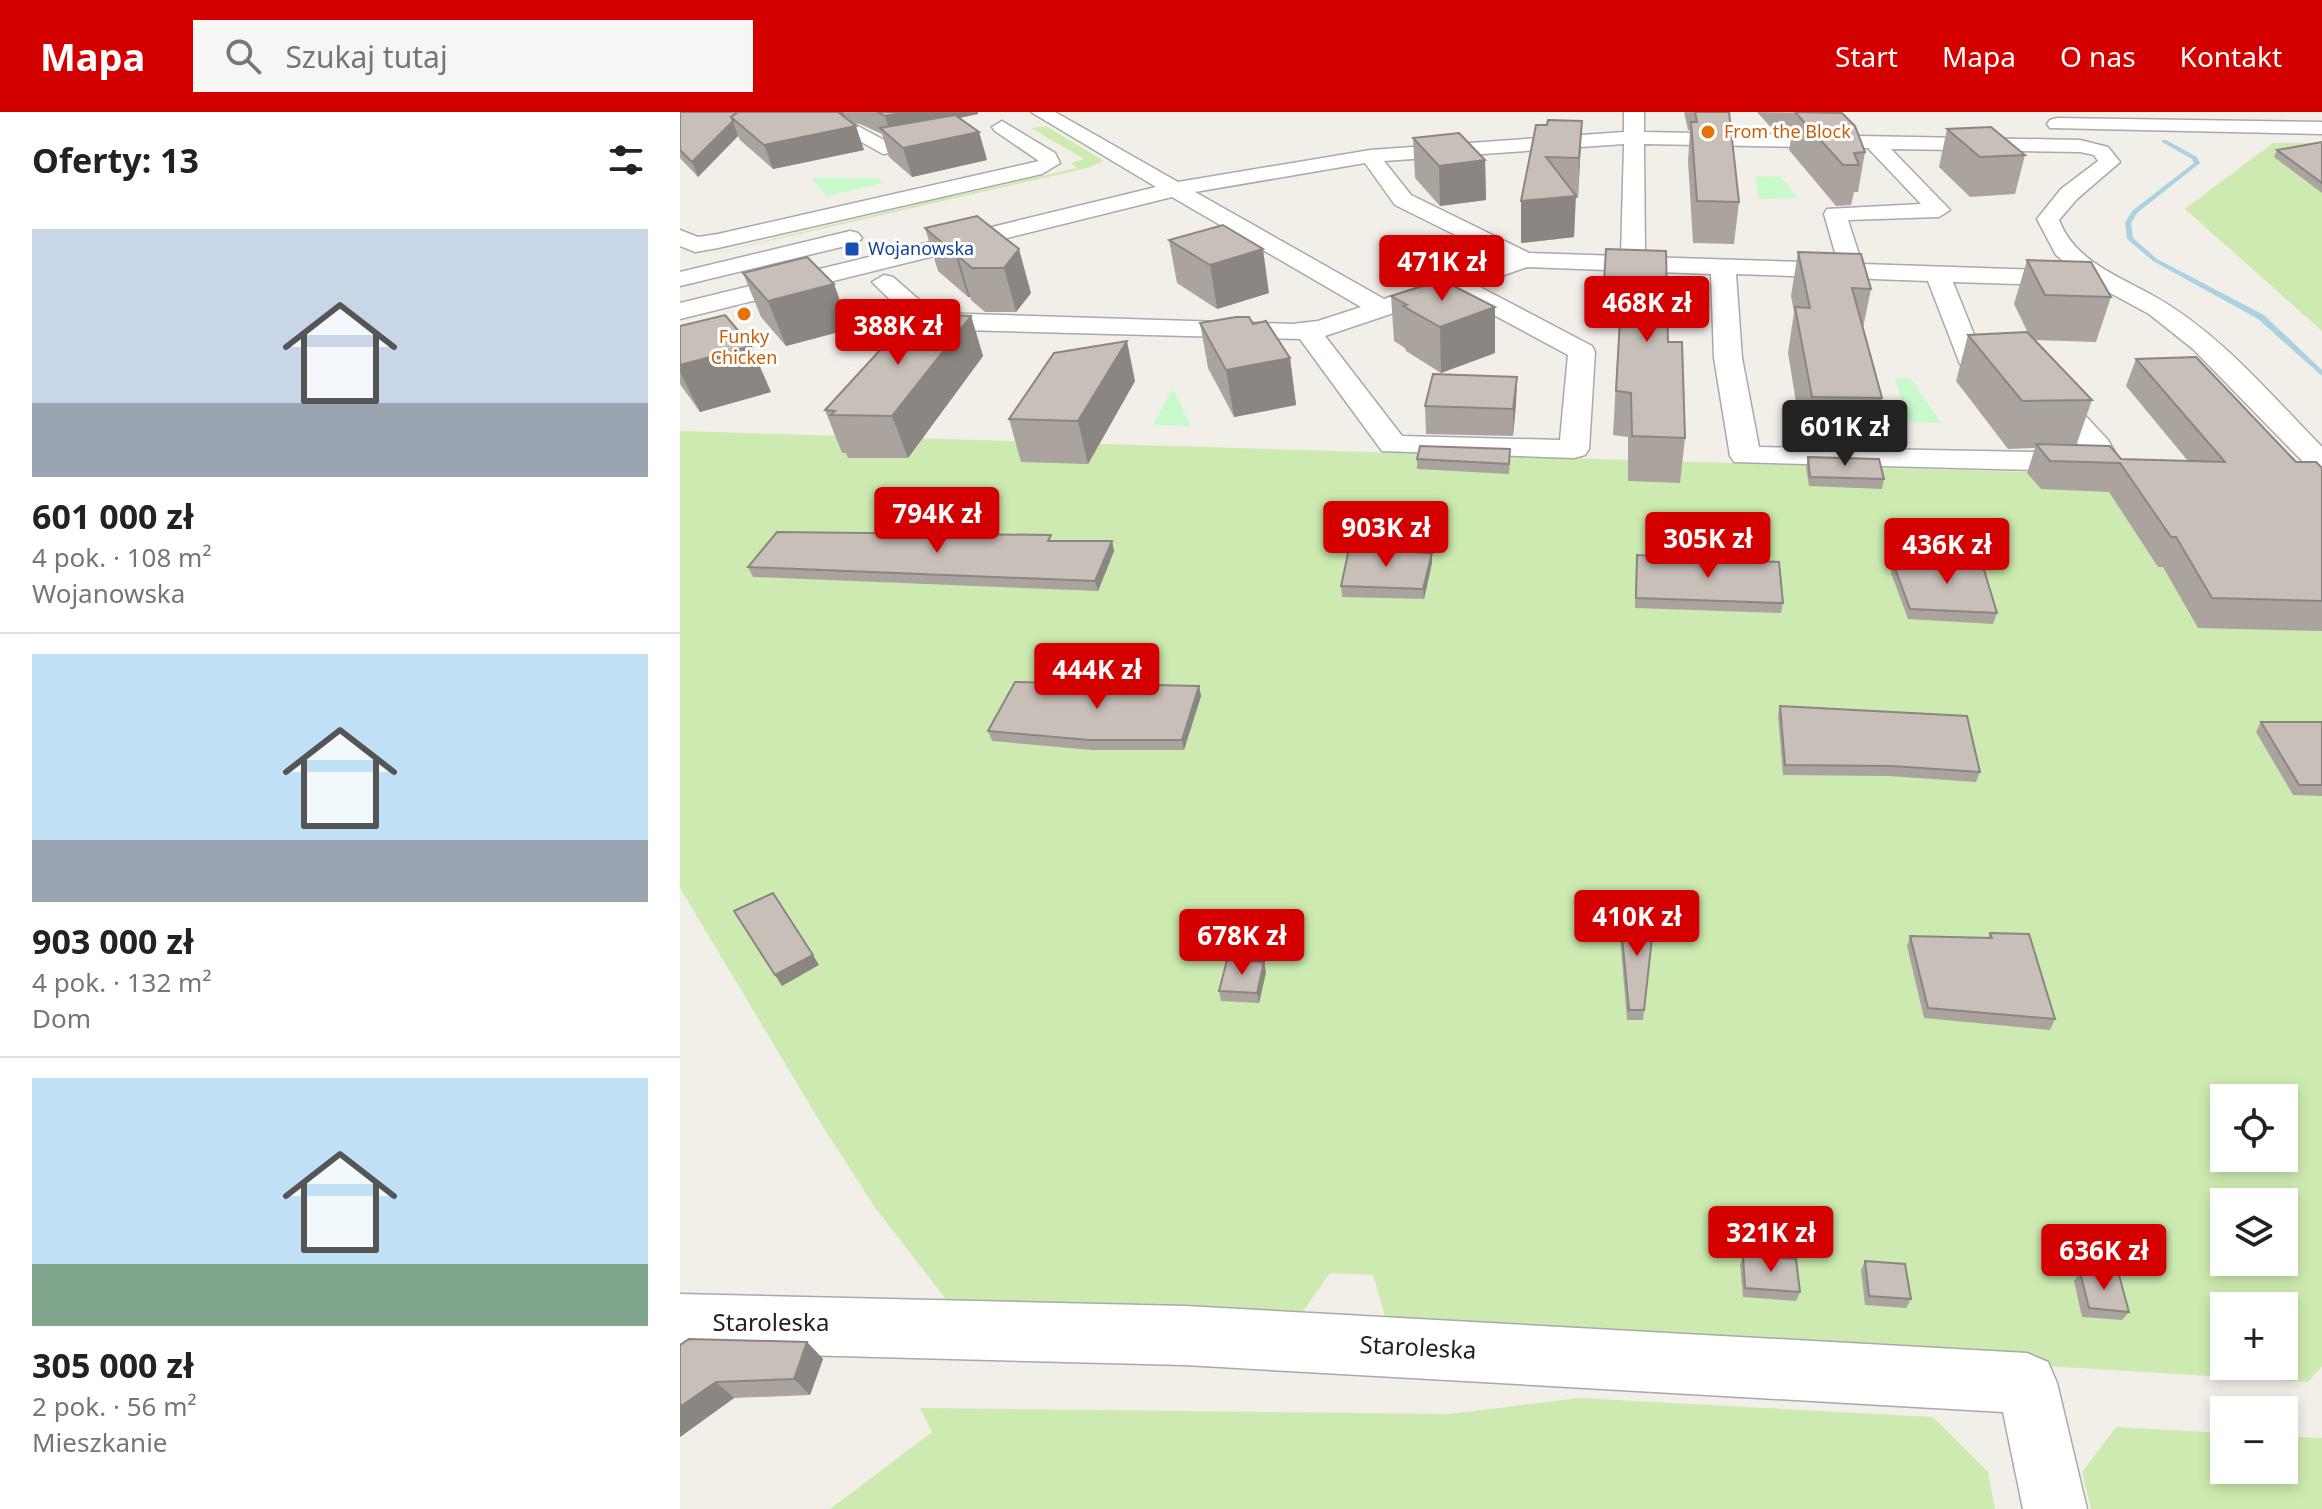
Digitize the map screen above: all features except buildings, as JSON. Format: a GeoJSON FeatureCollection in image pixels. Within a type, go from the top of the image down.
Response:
{"type":"FeatureCollection","features":[{"type":"Feature","properties":{"kind":"street"},"geometry":{"type":"LineString","coordinates":[[1607,117],[1872,141],[2060,144],[2101,151],[2110,162],[2069,194],[2048,219],[2052,235],[2067,253],[2101,277],[2157,308],[2193,335],[2322,464]]}},
{"type":"Feature","properties":{"kind":"street"},"geometry":{"type":"LineString","coordinates":[[1051,118],[1382,309]]}},
{"type":"Feature","properties":{"kind":"street"},"geometry":{"type":"LineString","coordinates":[[680,237],[695,245],[718,241],[1042,168],[1050,163],[1048,157],[994,128],[1051,118],[1098,118]]}},
{"type":"Feature","properties":{"kind":"street"},"geometry":{"type":"LineString","coordinates":[[680,311],[1176,189],[1370,156],[1474,146],[1638,121]]}},
{"type":"Feature","properties":{"kind":"street"},"geometry":{"type":"LineString","coordinates":[[1633,264],[1638,121]]}},
{"type":"Feature","properties":{"kind":"street"},"geometry":{"type":"LineString","coordinates":[[2029,124],[2322,128]]}},
{"type":"Feature","properties":{"kind":"street"},"geometry":{"type":"LineString","coordinates":[[854,130],[883,148],[958,136]]}},
{"type":"Feature","properties":{"kind":"street"},"geometry":{"type":"LineString","coordinates":[[1852,271],[1835,214],[1939,210],[1872,141]]}},
{"type":"Feature","properties":{"kind":"street"},"geometry":{"type":"LineString","coordinates":[[1370,156],[1403,200],[1525,260]]}},
{"type":"Feature","properties":{"kind":"street"},"geometry":{"type":"LineString","coordinates":[[1113,176],[1170,164]]}},
{"type":"Feature","properties":{"kind":"street"},"geometry":{"type":"LineString","coordinates":[[680,279],[869,234]]}},
{"type":"Feature","properties":{"kind":"street"},"geometry":{"type":"LineString","coordinates":[[884,282],[927,321],[1308,332],[1525,260],[1938,275],[2101,277]]}},
{"type":"Feature","properties":{"kind":"street"},"geometry":{"type":"LineString","coordinates":[[1723,268],[1728,358],[1745,456],[2106,463],[2097,446],[2025,368],[1970,358],[1938,275]]}},
{"type":"Feature","properties":{"kind":"street"},"geometry":{"type":"LineString","coordinates":[[1308,332],[1393,445],[1574,449],[1582,352],[1456,284]]}},
{"type":"Feature","properties":{"kind":"street","name":"Staroleska"},"geometry":{"type":"LineString","coordinates":[[680,1323],[955,1326],[1541,1353],[2027,1383],[2055,1509]]}},
{"type":"Feature","properties":{"kind":"green space"},"geometry":{"type":"Polygon","coordinates":[[[1046,126],[1104,161],[1087,168],[685,260],[923,203],[921,200],[949,193],[955,196],[1077,168],[1071,163],[1084,159],[1031,128],[1046,126]]]}},
{"type":"Feature","properties":{"kind":"green space"},"geometry":{"type":"Polygon","coordinates":[[[2273,143],[2322,143],[2322,331],[2185,209],[2273,143]]]}},
{"type":"Feature","properties":{"kind":"green space"},"geometry":{"type":"Polygon","coordinates":[[[1755,176],[1781,177],[1798,198],[1759,199],[1755,176]]]}},
{"type":"Feature","properties":{"kind":"green space"},"geometry":{"type":"Polygon","coordinates":[[[811,178],[879,178],[884,183],[826,196],[811,178]]]}},
{"type":"Feature","properties":{"kind":"green space"},"geometry":{"type":"Polygon","coordinates":[[[1895,378],[1910,378],[1941,423],[1908,422],[1895,378]]]}},
{"type":"Feature","properties":{"kind":"green space"},"geometry":{"type":"Polygon","coordinates":[[[1173,389],[1191,426],[1153,425],[1170,393],[1173,389]]]}},
{"type":"Feature","properties":{"kind":"green space"},"geometry":{"type":"Polygon","coordinates":[[[680,431],[2322,481],[2322,1366],[2308,1382],[2275,1380],[2298,1380],[2298,1292],[2210,1292],[2210,1376],[1388,1326],[1373,1275],[1330,1273],[1294,1324],[948,1302],[874,1206],[680,888],[680,431]]]}},
{"type":"Feature","properties":{"kind":"green space"},"geometry":{"type":"Polygon","coordinates":[[[1579,1398],[1933,1417],[1988,1472],[1995,1509],[830,1509],[932,1432],[920,1408],[1450,1414],[1579,1398]]]}},
{"type":"Feature","properties":{"kind":"green space"},"geometry":{"type":"Polygon","coordinates":[[[2116,1427],[2210,1432],[2210,1484],[2298,1484],[2298,1437],[2322,1438],[2322,1509],[2091,1509],[2082,1472],[2116,1427]]]}},
{"type":"Feature","properties":{"kind":"waterway"},"geometry":{"type":"LineString","coordinates":[[2164,141],[2195,158],[2197,163],[2134,212],[2128,223],[2130,239],[2155,260],[2261,317],[2322,374]]}},
{"type":"Feature","properties":{"kind":"place","name":"From the Block"},"geometry":{"type":"Point","coordinates":[1708,132]}},
{"type":"Feature","properties":{"kind":"place","name":"Wojanowska"},"geometry":{"type":"Point","coordinates":[852,249]}},
{"type":"Feature","properties":{"kind":"place","name":"Funky Chicken"},"geometry":{"type":"Point","coordinates":[744,314]}}]}
